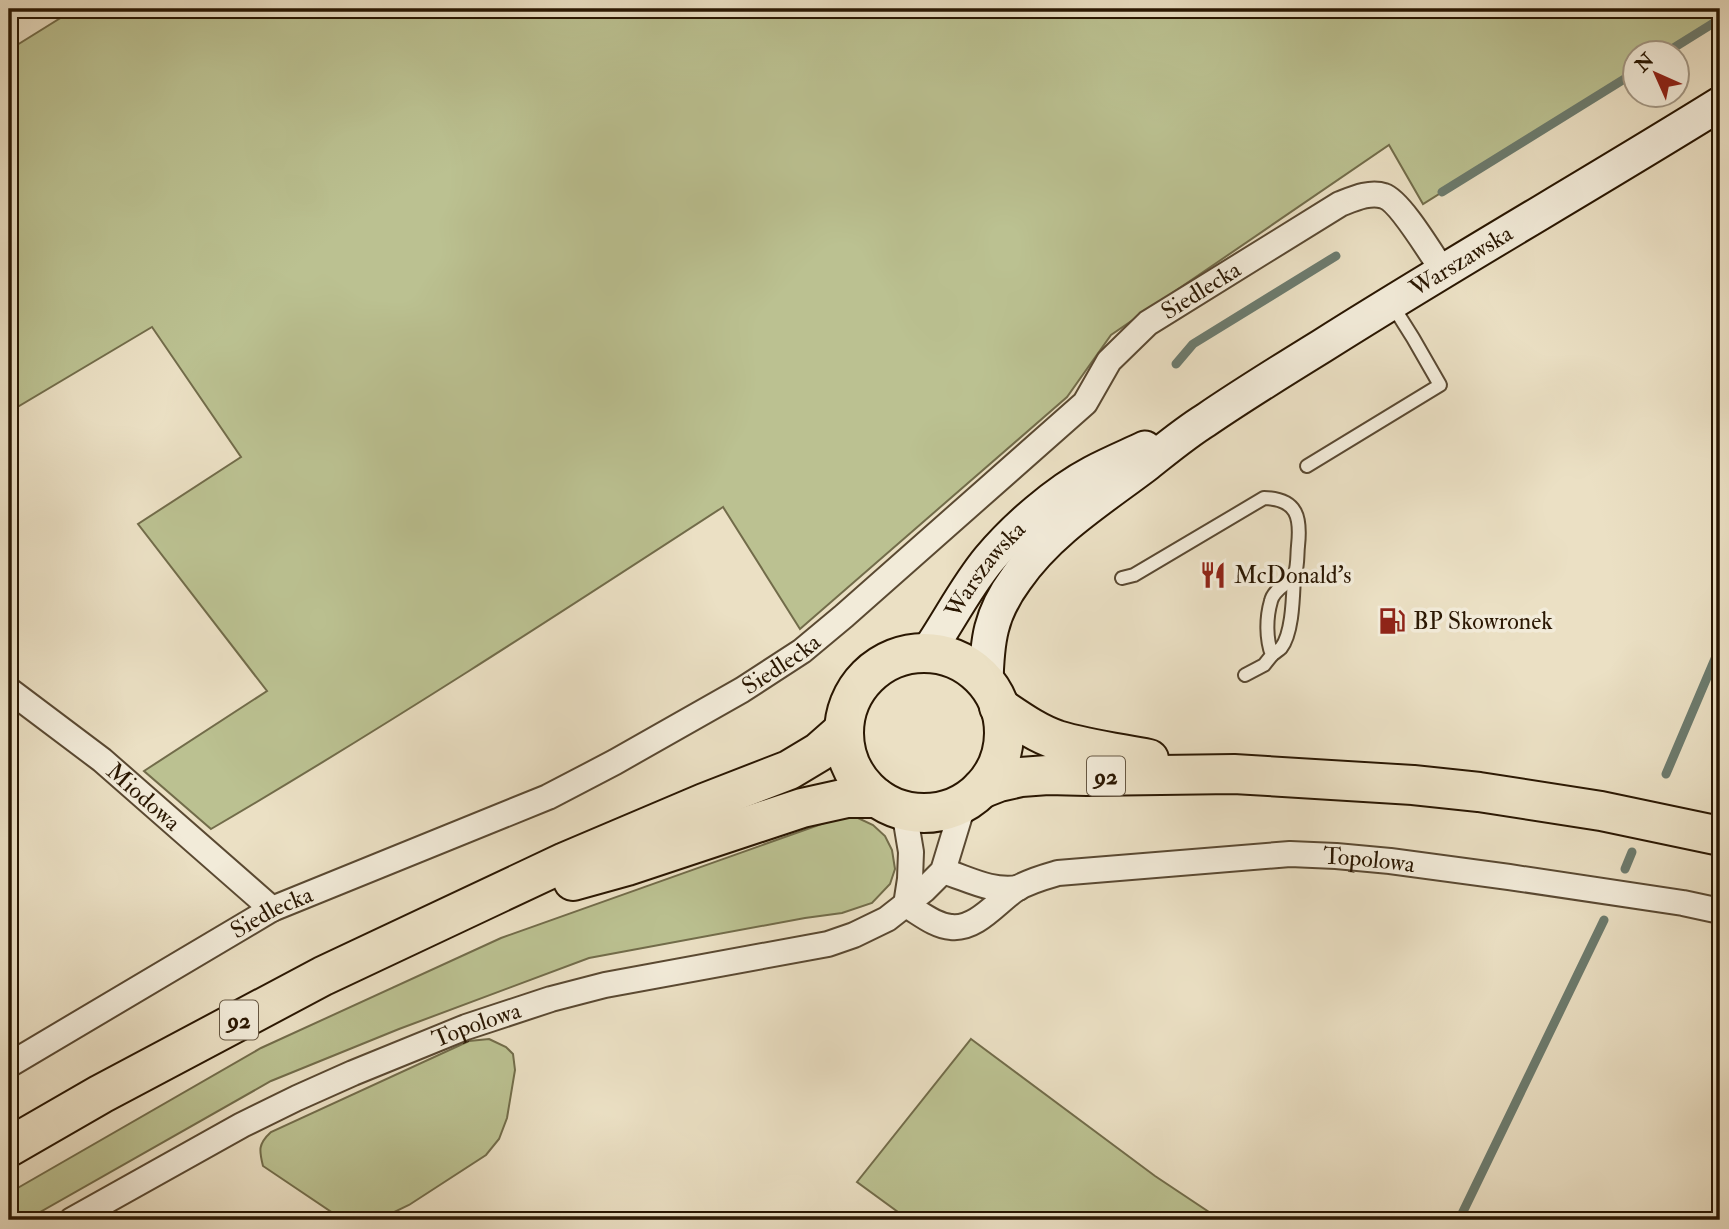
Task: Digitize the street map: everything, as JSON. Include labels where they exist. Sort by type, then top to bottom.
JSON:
[{"type":"main road","name":"Warszawska","points":[[993,695],[987,651],[992,622],[1016,578],[1046,542],[1205,420],[1391,302],[1720,104]]},
{"type":"main road","name":"Warszawska","points":[[927,653],[988,560],[1029,519],[1090,474],[1205,420]]},
{"type":"main road","name":"92","points":[[890,804],[861,782],[850,763],[844,730],[846,716],[856,690],[875,670],[900,657],[913,654],[938,654],[960,662],[978,675],[993,695],[1038,731],[1055,739],[1093,749],[1234,774]]},
{"type":"main road","points":[[972,795],[994,771],[1002,751],[1004,729],[993,695]]},
{"type":"main road","name":"92","points":[[9,1147],[101,1094],[298,989],[565,862],[789,770],[819,752],[844,730]]},
{"type":"main road","name":"92","points":[[476,905],[627,866],[802,808],[847,798],[890,804],[914,812],[935,812],[945,810],[999,782],[1021,776],[1234,774],[1413,785],[1479,792],[1601,811],[1720,836]]},
{"type":"street","name":"Siedlecka","points":[[9,1065],[272,909],[548,797],[743,691],[802,651],[844,616],[1085,403],[1109,360],[1148,323],[1340,204],[1366,195],[1385,196],[1405,214],[1443,271]]},
{"type":"street","name":"Miodowa","points":[[9,690],[102,760],[272,909]]},
{"type":"street","points":[[943,871],[972,795]]},
{"type":"street","points":[[890,804],[911,852],[906,905]]},
{"type":"street","name":"Topolowa","points":[[906,905],[937,923],[962,927],[976,920],[1018,888],[1058,873],[1290,854],[1390,861],[1483,873],[1720,911]]},
{"type":"street","name":"Topolowa","points":[[72,1220],[242,1125],[297,1098],[466,1027],[551,999],[605,985],[828,944],[855,935],[887,919],[943,871],[981,886],[1005,890],[1018,888]]},
{"type":"lane","points":[[1307,466],[1440,385],[1391,302]]},
{"type":"lane","points":[[1122,578],[1134,575],[1264,498],[1273,498],[1289,504],[1299,520],[1300,528],[1286,639],[1264,665],[1245,675]]},
{"type":"lane","points":[[1272,655],[1267,636],[1270,604],[1273,594],[1294,576]]},
{"type":"green space","points":[[75,9],[1720,9],[1720,19],[1689,38],[1620,38],[1620,81],[1423,204],[1389,145],[1111,335],[1067,397],[800,629],[723,507],[405,711],[211,829],[144,771],[267,691],[138,524],[241,457],[152,327],[9,412],[9,50]]},
{"type":"green space","points":[[844,816],[858,818],[873,825],[885,836],[892,850],[895,869],[890,884],[872,903],[842,913],[589,958],[399,1029],[271,1081],[26,1220],[9,1220],[9,1193],[261,1048],[501,938]]},
{"type":"green space","points":[[489,1039],[506,1047],[513,1054],[515,1070],[507,1118],[499,1139],[486,1155],[409,1205],[384,1217],[358,1219],[333,1213],[263,1166],[261,1148],[271,1132],[469,1041]]},
{"type":"green space","points":[[971,1039],[1155,1176],[1221,1220],[909,1220],[857,1182]]},
{"type":"waterway","points":[[1689,38],[1720,19]]},
{"type":"waterway","points":[[1442,192],[1620,82]]},
{"type":"waterway","points":[[1176,364],[1193,344],[1336,256]]},
{"type":"waterway","points":[[1666,774],[1720,647]]},
{"type":"waterway","points":[[1625,869],[1632,852]]},
{"type":"waterway","points":[[1459,1220],[1604,920]]},
{"type":"place","name":"McDonald's","points":[[1213,575]]},
{"type":"place","name":"BP Skowronek","points":[[1392,621]]}]
